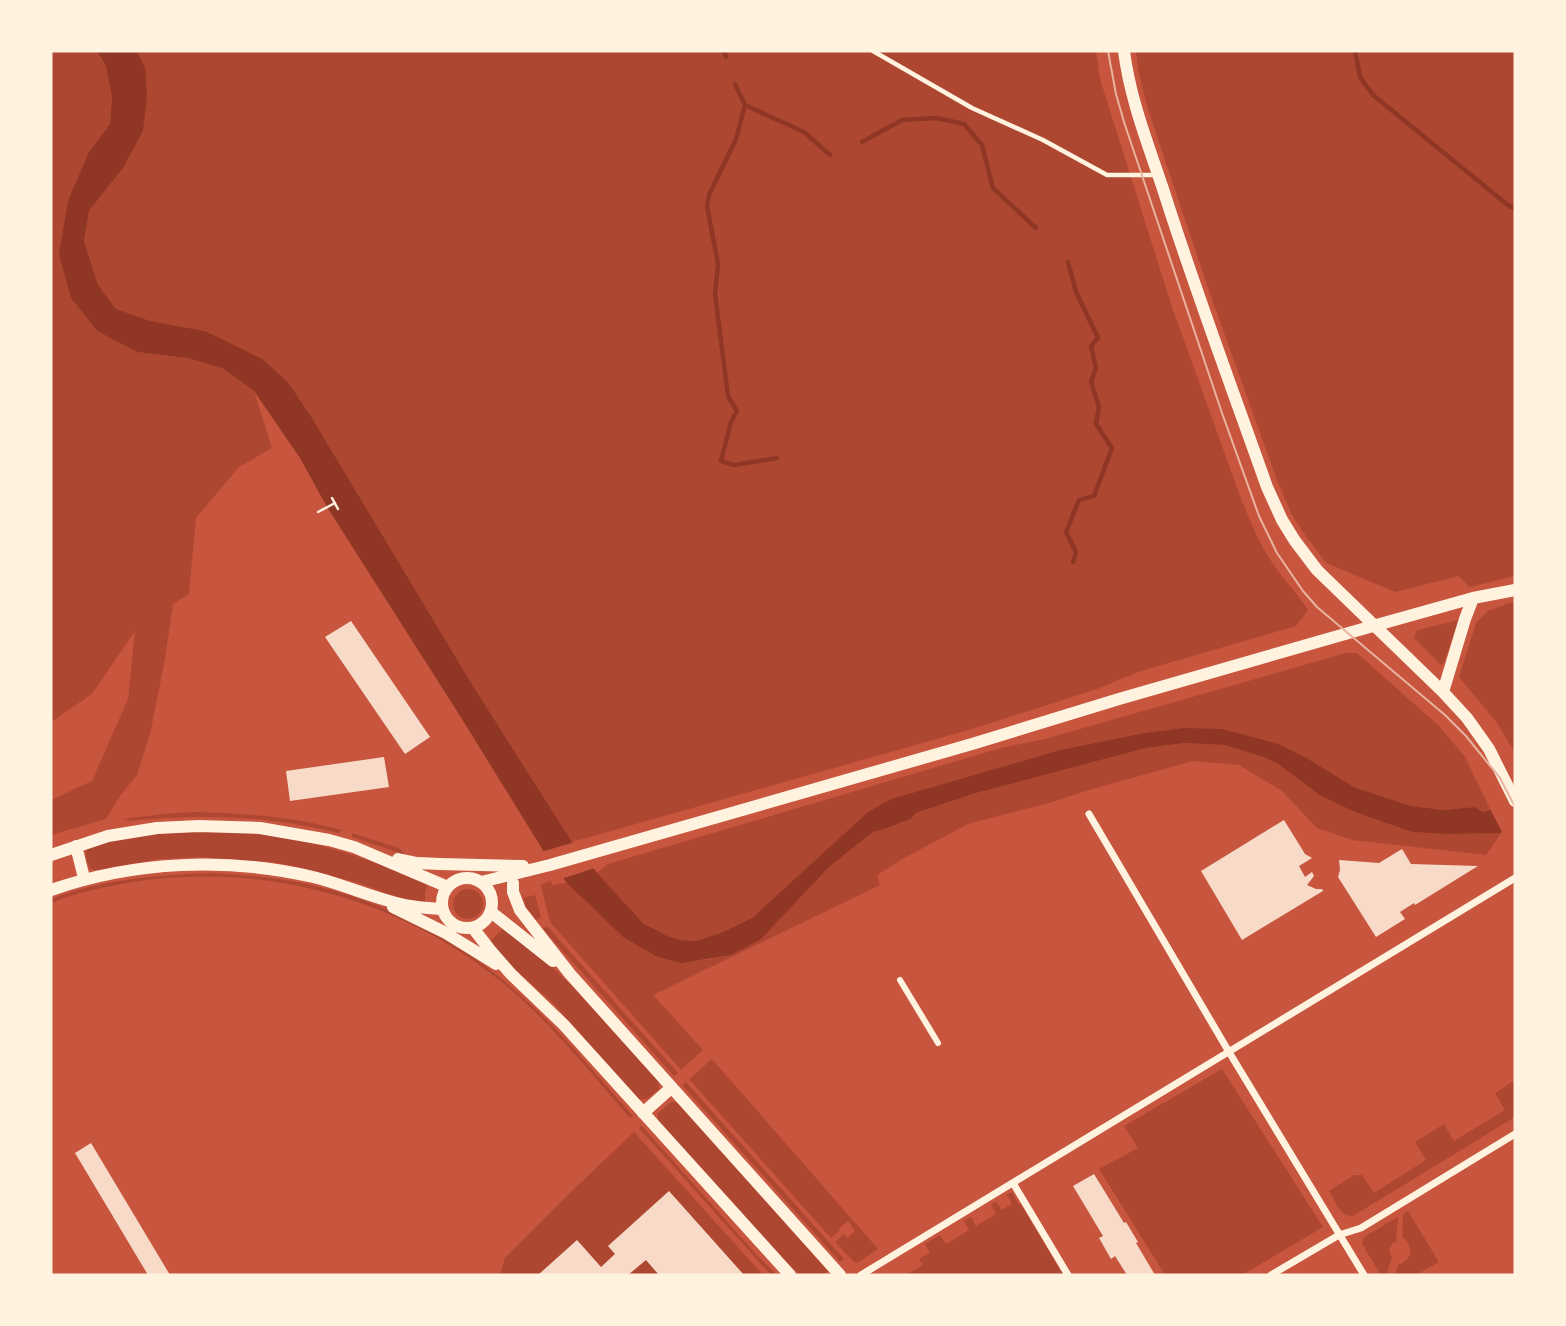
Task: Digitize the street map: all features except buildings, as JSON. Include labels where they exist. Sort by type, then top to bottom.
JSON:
[{"type":"main road","points":[[1124,51],[1126,72],[1136,109],[1158,175],[1267,487],[1282,520],[1317,570],[1467,718],[1489,749],[1515,801]]},
{"type":"main road","points":[[481,882],[550,865],[972,744],[1373,626],[1473,598],[1515,590]]},
{"type":"main road","points":[[1443,692],[1473,598]]},
{"type":"main road","points":[[51,855],[108,836],[157,828],[212,826],[266,828],[329,840],[417,863],[516,867],[550,865]]},
{"type":"main road","points":[[76,846],[84,878]]},
{"type":"main road","points":[[354,847],[448,887]]},
{"type":"main road","points":[[51,890],[84,878],[161,866],[216,864],[269,868],[316,878],[410,906],[442,909]]},
{"type":"main road","points":[[492,896],[550,865]]},
{"type":"main road","points":[[460,879],[481,882],[492,896],[491,912],[484,922],[473,928],[457,927],[445,916],[442,909],[442,901],[448,887],[460,879]]},
{"type":"main road","points":[[513,883],[513,892],[520,910],[570,974],[840,1275]]},
{"type":"main road","points":[[362,893],[444,932],[511,974]]},
{"type":"main road","points":[[491,912],[570,974]]},
{"type":"main road","points":[[473,928],[489,950],[564,1025],[790,1275]]},
{"type":"main road","points":[[643,1114],[671,1088]]},
{"type":"street","points":[[1088,814],[1364,1275]]},
{"type":"street","points":[[861,1275],[1515,878]]},
{"type":"street","points":[[900,980],[937,1043]]},
{"type":"street","points":[[1271,1275],[1339,1235],[1361,1228],[1515,1134]]},
{"type":"street","points":[[1013,1184],[1068,1275]]},
{"type":"lane","points":[[873,51],[972,108],[1043,140],[1107,175],[1158,175]]},
{"type":"path","points":[[332,498],[338,509]]},
{"type":"path","points":[[318,512],[335,503]]},
{"type":"shaded area","points":[[51,51],[97,51],[106,66],[112,98],[110,124],[89,152],[71,298],[97,331],[137,352],[187,358],[222,368],[254,391],[272,448],[239,467],[196,518],[189,594],[173,604],[150,734],[137,775],[106,819],[51,835],[51,800],[92,781],[128,699],[135,631],[92,694],[51,722]]},
{"type":"shaded area","points":[[97,51],[137,51],[145,67],[147,96],[143,131],[123,168],[89,211],[84,241],[98,285],[116,309],[150,321],[205,331],[262,359],[288,382],[473,686],[572,842],[643,923],[680,940],[696,941],[723,932],[752,918],[868,812],[891,799],[1060,750],[1184,728],[1222,729],[1279,744],[1354,787],[1411,806],[1444,810],[1474,807],[1483,812],[1515,800],[1515,828],[1499,833],[1412,832],[1355,812],[1321,796],[1277,763],[1261,756],[1224,745],[1184,743],[1146,748],[976,793],[916,813],[910,819],[873,832],[830,866],[760,940],[731,955],[681,963],[656,956],[623,937],[567,883],[544,852],[327,507],[300,458],[254,391],[222,368],[187,358],[137,352],[97,331],[71,298],[59,254],[68,201],[89,152],[110,124],[112,98],[106,66]]},
{"type":"shaded area","points":[[137,51],[1096,51],[1100,79],[1172,307],[1240,496],[1266,553],[1308,610],[1296,626],[1141,671],[1097,689],[972,729],[572,842],[473,686],[288,382],[205,331],[150,321],[116,309],[98,285],[84,241],[89,211],[123,168],[145,67]]},
{"type":"shaded area","points":[[1136,51],[1515,51],[1515,576],[1469,587],[1459,576],[1395,592],[1326,563],[1305,535],[1292,515],[1278,483],[1213,302],[1147,106]]},
{"type":"shaded area","points":[[1515,601],[1515,753],[1497,723],[1459,677],[1476,623],[1488,611]]},
{"type":"shaded area","points":[[1458,620],[1441,665],[1414,638],[1417,630]]},
{"type":"shaded area","points":[[1346,653],[1357,653],[1440,727],[1465,757],[1489,809],[1483,812],[1474,807],[1444,810],[1411,806],[1354,787],[1279,744],[1184,728],[1060,750],[891,799],[868,812],[752,918],[696,941],[665,935],[643,923],[597,873],[608,864],[1001,748],[1045,739]]},
{"type":"shaded area","points":[[1184,743],[1224,745],[1262,756],[1277,763],[1321,796],[1355,812],[1412,832],[1502,832],[1486,855],[1352,840],[1317,828],[1282,791],[1239,765],[1193,761],[968,824],[877,875],[880,885],[653,995],[703,1050],[681,1070],[550,922],[541,885],[551,880],[552,885],[567,883],[623,937],[703,960],[731,955],[760,940],[830,866],[873,832],[909,819],[916,813],[976,793],[1146,748]]},
{"type":"shaded area","points":[[195,812],[270,816],[342,830],[338,833],[260,819],[123,819]]},
{"type":"shaded area","points":[[200,831],[282,837],[346,853],[428,882],[425,903],[410,902],[359,883],[272,862],[200,857],[160,859],[96,870],[91,869],[87,860],[86,850],[90,845],[158,834]]},
{"type":"shaded area","points":[[352,833],[399,848],[406,855],[352,837]]},
{"type":"shaded area","points":[[214,873],[299,882],[335,891],[405,917],[438,935],[500,977],[528,1002],[569,1043],[633,1116],[630,1118],[549,1026],[494,976],[455,948],[413,925],[369,906],[324,892],[277,882],[229,877],[181,877],[133,882],[81,893],[51,903],[51,899],[70,892],[110,883]]},
{"type":"shaded area","points":[[468,889],[474,890],[482,898],[482,910],[474,918],[468,919],[462,918],[454,910],[453,904],[454,898],[462,890]]},
{"type":"shaded area","points":[[535,895],[541,917],[536,920],[523,898]]},
{"type":"shaded area","points":[[547,926],[678,1073],[674,1076],[543,929]]},
{"type":"shaded area","points":[[504,928],[572,986],[658,1080],[659,1089],[646,1099],[637,1098],[554,1004],[508,963],[490,941]]},
{"type":"shaded area","points":[[712,1059],[878,1249],[857,1263],[854,1262],[835,1242],[844,1234],[847,1238],[855,1231],[848,1221],[831,1238],[689,1079]]},
{"type":"shaded area","points":[[1222,1069],[1323,1227],[1242,1275],[1165,1275],[1099,1169],[1138,1148],[1124,1126]]},
{"type":"shaded area","points":[[1515,1080],[1515,1117],[1353,1216],[1348,1216],[1338,1208],[1329,1191],[1354,1175],[1362,1175],[1374,1193],[1426,1160],[1415,1142],[1444,1124],[1454,1141],[1505,1110],[1495,1093]]},
{"type":"shaded area","points":[[686,1082],[844,1259],[840,1262],[682,1085]]},
{"type":"shaded area","points":[[674,1102],[678,1103],[828,1271],[822,1275],[800,1275],[756,1232],[658,1121],[658,1113]]},
{"type":"shaded area","points":[[641,1125],[777,1275],[771,1275],[639,1128]]},
{"type":"shaded area","points":[[634,1132],[763,1275],[500,1275],[505,1258]]},
{"type":"shaded area","points":[[1012,1192],[1063,1275],[906,1275],[923,1265],[919,1259],[930,1253],[925,1244],[940,1235],[946,1244],[969,1230],[964,1221],[971,1217],[976,1226],[996,1214],[991,1204],[996,1202],[1002,1210],[1012,1204],[1007,1195]]},
{"type":"shaded area","points":[[1408,1211],[1439,1262],[1416,1275],[1395,1275],[1398,1265],[1406,1260],[1410,1252],[1409,1244],[1402,1237],[1403,1214]]},
{"type":"shaded area","points":[[1398,1217],[1396,1242],[1389,1249],[1392,1258],[1386,1275],[1381,1275],[1362,1244],[1364,1237]]},
{"type":"pier","points":[[1515,800],[1515,829],[1502,832],[1489,807]]},
{"type":"pier","points":[[575,842],[595,868],[561,879],[541,852]]},
{"type":"waterway","points":[[724,51],[726,57]]},
{"type":"waterway","points":[[1355,51],[1360,77],[1373,95],[1509,206],[1515,208]]},
{"type":"waterway","points":[[735,84],[745,105],[804,132],[830,155]]},
{"type":"waterway","points":[[745,105],[736,139],[709,195],[707,206],[718,264],[715,294],[728,396],[737,411],[731,422],[721,461],[734,465],[777,458]]},
{"type":"waterway","points":[[862,142],[902,120],[936,118],[964,124],[982,145],[993,188],[1036,228]]},
{"type":"waterway","points":[[1068,262],[1076,292],[1098,338],[1091,346],[1096,368],[1091,382],[1099,407],[1096,424],[1112,448],[1094,496],[1079,500],[1066,532],[1076,552],[1073,562]]},
{"type":"tram line","points":[[1108,51],[1124,122],[1222,413],[1259,516],[1277,553],[1317,607],[1445,715],[1466,736],[1500,778],[1515,807]]}]
